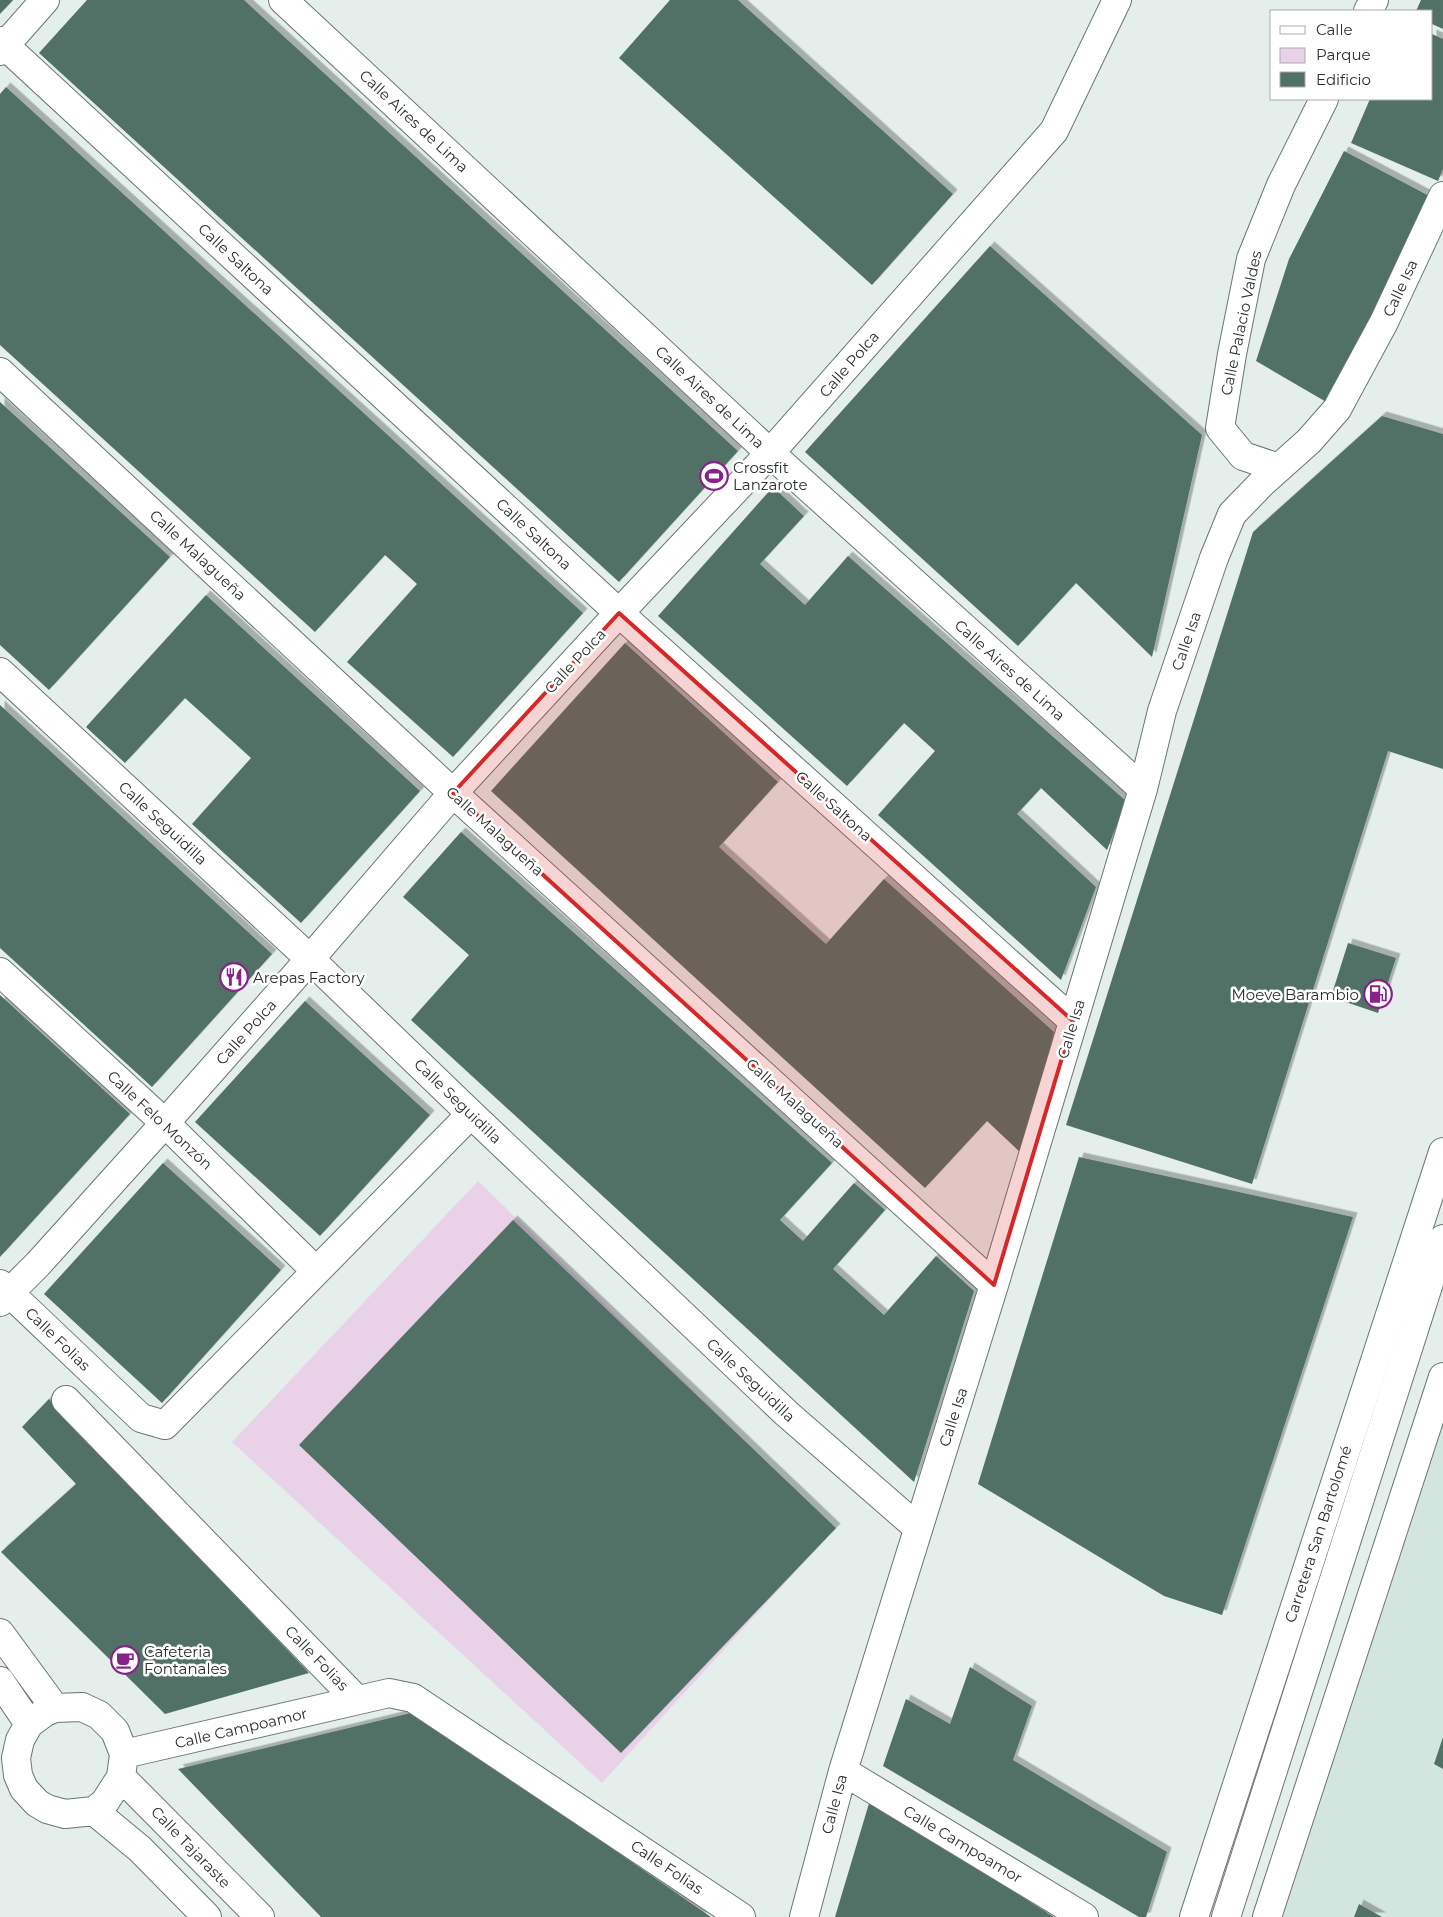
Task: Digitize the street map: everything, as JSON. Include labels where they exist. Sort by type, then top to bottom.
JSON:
[{"type":"street","points":[[2,46],[45,0]]},
{"type":"street","name":"Calle Aires de Lima","points":[[283,0],[770,453],[1142,789]]},
{"type":"street","name":"Calle Polca","points":[[3,1292],[38,1264],[310,959],[454,793],[619,613],[770,453],[1054,130],[1117,0]]},
{"type":"street","name":"Calle Saltona","points":[[2,46],[619,613],[1073,1021]]},
{"type":"street","name":"Calle Palacio Valdes","points":[[1279,468],[1243,456],[1220,428],[1232,354],[1251,260],[1281,185],[1324,100]]},
{"type":"street","name":"Calle Isa","points":[[804,1917],[843,1771],[994,1285],[1142,789],[1162,712],[1214,558],[1232,514],[1310,441],[1337,409],[1384,322],[1443,196]]},
{"type":"street","name":"Calle Malagueña","points":[[0,372],[454,793],[994,1285]]},
{"type":"street","name":"Calle Seguidilla","points":[[0,672],[310,959],[786,1413],[918,1528]]},
{"type":"street","name":"Calle Felo Monzón","points":[[0,972],[165,1123],[316,1271]]},
{"type":"street","points":[[316,1271],[471,1114]]},
{"type":"street","name":"Carretera San Bartolomé","points":[[1194,1917],[1443,1152]]},
{"type":"street","name":"Carretera San Bartolomé","points":[[1226,1917],[1443,1239]]},
{"type":"street","name":"Calle Folias","points":[[3,1292],[141,1418],[165,1425],[316,1271]]},
{"type":"street","points":[[1241,1917],[1443,1296]]},
{"type":"street","points":[[1267,1917],[1443,1377]]},
{"type":"street","name":"Calle Folias","points":[[66,1400],[357,1700],[389,1693],[413,1698],[741,1917]]},
{"type":"street","points":[[0,1633],[55,1708]]},
{"type":"street","points":[[0,1681],[29,1724]]},
{"type":"street","name":"Calle Campoamor","points":[[123,1766],[357,1700]]},
{"type":"street","points":[[55,1708],[82,1708],[99,1715],[115,1731],[123,1766],[104,1802],[94,1811],[65,1814],[47,1809],[37,1803],[9,1776],[20,1740],[29,1724],[45,1712],[55,1708]]},
{"type":"street","name":"Calle Tajaraste","points":[[123,1766],[260,1917]]},
{"type":"street","name":"Calle Campoamor","points":[[843,1771],[1084,1917]]},
{"type":"street","points":[[94,1811],[140,1848],[207,1917]]},
{"type":"highlighted area","points":[[619,613],[1073,1021],[994,1285],[453,793]]},
{"type":"shaded area","points":[[1443,1426],[1443,1917],[1280,1917],[1394,1575]]},
{"type":"green space","points":[[478,1181],[835,1528],[602,1783],[232,1442]]},
{"type":"building","points":[[0,0],[13,0],[0,14]]},
{"type":"building","points":[[87,0],[244,0],[738,451],[619,582],[39,53]]},
{"type":"building","points":[[670,0],[738,0],[953,194],[872,285],[619,58]]},
{"type":"building","points":[[1421,0],[1443,0],[1443,29],[1433,24],[1433,10],[1416,10]]},
{"type":"building","points":[[1433,34],[1443,39],[1443,169],[1438,181],[1351,143],[1370,100],[1433,100]]},
{"type":"building","points":[[6,87],[583,613],[453,757],[347,662],[417,584],[385,555],[315,632],[0,345],[0,94]]},
{"type":"building","points":[[1344,151],[1433,198],[1328,403],[1256,361],[1289,259]]},
{"type":"building","points":[[990,246],[1202,435],[1152,657],[1076,583],[1018,646],[805,452]]},
{"type":"building","points":[[0,402],[170,557],[49,690],[0,645]]},
{"type":"building","points":[[1382,416],[1443,434],[1443,769],[1388,751],[1252,1184],[1066,1125],[1253,532]]},
{"type":"building","points":[[773,487],[804,516],[760,564],[805,605],[848,556],[1126,801],[1107,850],[1041,788],[1017,814],[1096,887],[1061,980],[878,815],[935,751],[904,723],[847,786],[658,616]]},
{"type":"building","points":[[206,595],[420,791],[301,923],[192,824],[251,758],[185,698],[125,763],[86,727]]},
{"type":"building","points":[[625,643],[778,782],[719,847],[826,944],[884,879],[1054,1032],[1024,1156],[987,1121],[925,1188],[491,791]]},
{"type":"building","points":[[0,705],[272,954],[152,1087],[0,948]]},
{"type":"building","points":[[461,832],[832,1163],[780,1220],[803,1241],[854,1183],[885,1210],[833,1269],[884,1315],[936,1256],[974,1291],[914,1482],[411,1020],[469,955],[403,897]]},
{"type":"building","points":[[1348,943],[1396,958],[1378,1013],[1331,997]]},
{"type":"building","points":[[0,995],[130,1114],[0,1257]]},
{"type":"building","points":[[305,1001],[430,1115],[320,1236],[195,1122]]},
{"type":"building","points":[[1079,1157],[1353,1217],[1222,1615],[1164,1596],[978,1484]]},
{"type":"building","points":[[163,1163],[281,1270],[162,1403],[44,1294]]},
{"type":"building","points":[[513,1220],[836,1528],[621,1753],[299,1445]]},
{"type":"building","points":[[49,1399],[309,1673],[165,1714],[1,1552],[76,1484],[22,1427]]},
{"type":"building","points":[[970,1667],[1032,1706],[1013,1760],[1167,1852],[1146,1917],[1139,1917],[883,1766],[906,1699],[950,1724]]},
{"type":"building","points":[[415,1712],[711,1917],[321,1917],[178,1769]]},
{"type":"building","points":[[1443,1737],[1443,1769],[1434,1764]]},
{"type":"building","points":[[870,1800],[1054,1917],[835,1917]]},
{"type":"building","points":[[1359,1904],[1382,1917],[1354,1917]]},
{"type":"place","name":"Crossfit Lanzarote","points":[[714,476]]},
{"type":"place","name":"Arepas Factory","points":[[234,977]]},
{"type":"place","name":"Moeve Barambio","points":[[1378,994]]},
{"type":"place","name":"Cafeteria Fontanales","points":[[125,1660]]}]
